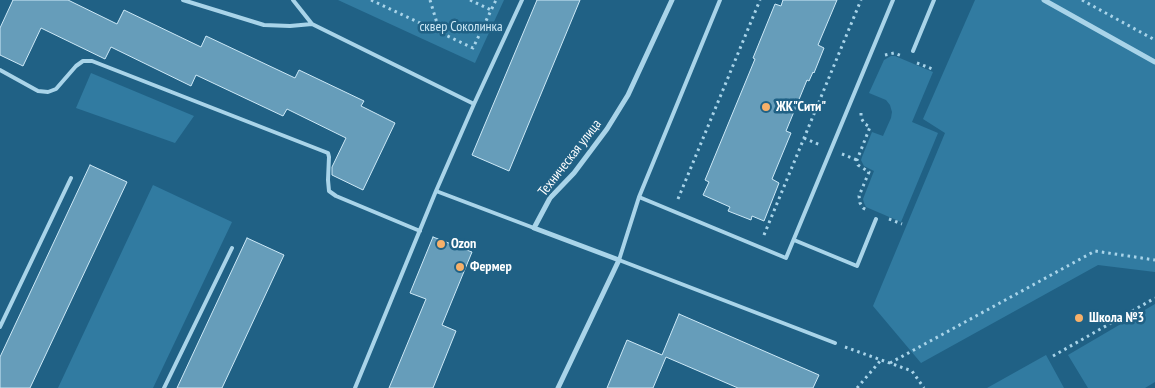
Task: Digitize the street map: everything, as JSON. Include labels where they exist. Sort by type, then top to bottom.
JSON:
[{"type":"street","name":"Техническая улица","points":[[534,228],[550,198],[574,173],[607,129],[628,95],[672,0]]},
{"type":"street","points":[[1044,0],[1155,62]]},
{"type":"street","points":[[534,228],[619,260],[558,388]]},
{"type":"lane","points":[[183,0],[264,25],[290,26],[312,24]]},
{"type":"lane","points":[[293,0],[312,24],[474,104]]},
{"type":"lane","points":[[356,388],[436,191],[522,0]]},
{"type":"lane","points":[[720,0],[639,197],[619,260],[835,343]]},
{"type":"lane","points":[[639,197],[786,258],[893,0]]},
{"type":"lane","points":[[913,52],[934,0]]},
{"type":"lane","points":[[0,70],[38,90],[48,92],[56,89],[76,66],[83,62],[92,61],[328,153],[329,191],[336,196],[420,231]]},
{"type":"lane","points":[[0,327],[71,178]]},
{"type":"lane","points":[[436,191],[534,228]]},
{"type":"lane","points":[[794,240],[857,266],[876,219]]},
{"type":"lane","points":[[164,388],[232,248]]},
{"type":"path","points":[[370,0],[473,48],[496,0]]},
{"type":"path","points":[[430,0],[440,33]]},
{"type":"path","points":[[470,0],[491,10]]},
{"type":"path","points":[[678,200],[760,0]]},
{"type":"path","points":[[764,235],[861,0]]},
{"type":"path","points":[[1082,0],[1155,40]]},
{"type":"path","points":[[881,57],[894,53],[935,70]]},
{"type":"path","points":[[860,111],[865,124],[870,127],[857,160],[858,165],[869,172],[859,196],[863,208],[870,211]]},
{"type":"path","points":[[886,218],[902,224]]},
{"type":"path","points":[[890,363],[1095,251],[1155,260]]},
{"type":"path","points":[[1053,356],[1155,298]]},
{"type":"path","points":[[835,343],[912,371],[924,388]]},
{"type":"path","points":[[857,388],[882,360]]},
{"type":"green space","name":"сквер Соколинка","points":[[338,0],[504,0],[475,63]]},
{"type":"green space","points":[[975,0],[1155,0],[1155,272],[1098,265],[921,363],[873,306],[945,133],[923,119]]},
{"type":"green space","points":[[891,56],[933,72],[912,122],[938,133],[901,222],[866,207],[863,199],[874,171],[864,166],[861,160],[872,132],[883,136],[892,112],[886,100],[869,93],[884,60]]},
{"type":"green space","points":[[91,73],[194,116],[175,143],[76,108]]},
{"type":"green space","points":[[153,185],[232,222],[153,388],[58,388]]},
{"type":"green space","points":[[1155,304],[1155,382],[1145,388],[1088,388],[1068,355]]},
{"type":"green space","points":[[1046,355],[1064,388],[987,388]]},
{"type":"building","points":[[13,0],[68,0],[117,24],[124,10],[201,47],[206,36],[295,78],[299,70],[364,101],[361,106],[395,123],[363,190],[332,175],[332,167],[346,138],[287,109],[283,116],[196,75],[191,86],[111,47],[105,59],[41,28],[23,66],[0,55],[0,28]]},
{"type":"building","points":[[537,0],[580,0],[509,171],[472,155]]},
{"type":"building","name":"ЖК\"Сити\"","points":[[783,0],[837,0],[818,45],[824,48],[814,73],[809,81],[807,80],[786,131],[791,133],[772,179],[779,183],[764,221],[752,216],[751,220],[728,211],[730,207],[703,195],[709,182],[705,180],[755,59],[753,58],[775,4],[781,6]]},
{"type":"building","points":[[90,165],[127,182],[30,388],[0,388],[0,357]]},
{"type":"building","points":[[433,237],[472,252],[442,325],[456,331],[433,388],[389,388],[426,299],[410,293]]},
{"type":"building","points":[[247,238],[284,255],[222,388],[177,388]]},
{"type":"building","points":[[679,314],[819,375],[813,388],[738,388],[666,357],[653,388],[607,388],[627,340],[662,355]]},
{"type":"place","name":"ЖК\"Сити\"","points":[[766,107]]},
{"type":"place","name":"Ozon","points":[[441,244]]},
{"type":"place","name":"Фермер","points":[[460,267]]},
{"type":"place","name":"Школа №3","points":[[1079,318]]}]
